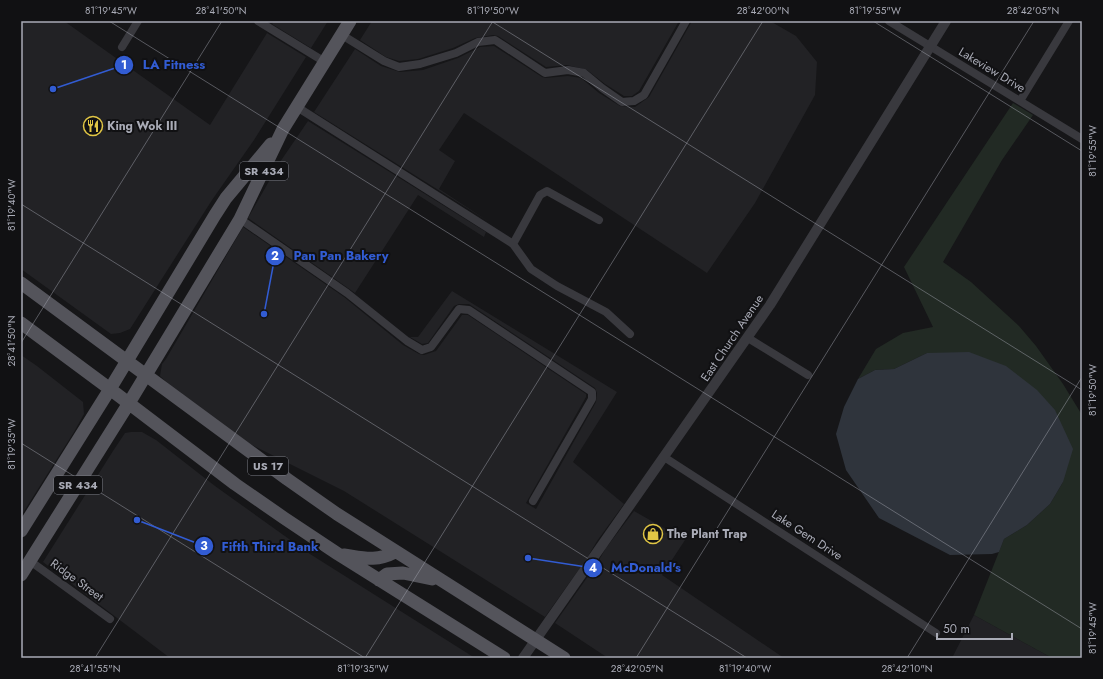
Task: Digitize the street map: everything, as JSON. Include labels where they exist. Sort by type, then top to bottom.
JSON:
[{"type":"main road","name":"SR 434","points":[[21,575],[146,375],[240,219],[283,129],[350,21]]},
{"type":"main road","name":"SR 434","points":[[21,531],[226,198],[283,129]]},
{"type":"main road","name":"US 17","points":[[21,283],[287,479],[395,552],[564,658]]},
{"type":"main road","name":"US 17","points":[[21,323],[110,388],[235,484],[338,554],[504,658]]},
{"type":"main road","points":[[338,554],[365,559],[378,559],[395,552]]},
{"type":"main road","points":[[379,580],[387,574],[403,573],[442,581]]},
{"type":"street","points":[[122,47],[138,21]]},
{"type":"street","points":[[258,21],[325,62]]},
{"type":"street","points":[[342,35],[384,61],[399,67],[420,64],[456,53],[478,42],[495,40],[545,73],[568,70],[584,73],[622,102],[634,101],[644,94],[686,21]]},
{"type":"street","name":"Lakeview Drive","points":[[888,21],[1082,139]]},
{"type":"street","name":"East Church Avenue","points":[[522,658],[775,298],[946,21]]},
{"type":"street","points":[[1020,101],[1070,21]]},
{"type":"street","points":[[296,107],[513,244],[531,269],[557,286],[606,312],[630,334]]},
{"type":"street","points":[[513,244],[540,196],[547,191],[599,220]]},
{"type":"street","points":[[240,219],[347,293],[407,341],[422,350],[431,348],[459,309],[469,310],[592,392],[592,399],[533,501]]},
{"type":"street","points":[[748,338],[808,375]]},
{"type":"street","name":"Lake Gem Drive","points":[[664,457],[936,633]]},
{"type":"street","name":"Ridge Street","points":[[30,561],[110,619]]},
{"type":"shaded area","points":[[21,21],[64,21],[210,125],[267,33],[306,57],[254,140],[212,200],[130,329],[120,333],[111,334],[21,269]]},
{"type":"shaded area","points":[[274,21],[328,21],[311,48],[272,24]]},
{"type":"shaded area","points":[[372,21],[679,21],[639,91],[632,96],[624,96],[587,70],[567,65],[546,67],[498,36],[493,35],[475,38],[453,48],[418,59],[399,61],[386,57],[360,40]]},
{"type":"shaded area","points":[[692,21],[770,21],[796,36],[817,62],[815,95],[755,203],[707,273],[464,113],[439,150],[455,161],[439,189],[491,223],[314,112],[355,49],[381,66],[400,72],[423,70],[458,58],[480,47],[494,46],[542,77],[568,76],[581,78],[599,93],[620,106],[635,107],[649,97]]},
{"type":"shaded area","points":[[1013,103],[1033,115],[1002,160],[943,262],[971,282],[1019,326],[1036,346],[1063,384],[1082,415],[1082,658],[1052,658],[974,615],[1004,539],[1027,525],[1050,504],[1063,482],[927,353],[894,369],[875,370],[858,379],[876,349],[903,333],[933,327],[904,267]]},
{"type":"shaded area","points":[[308,121],[486,232],[484,237],[418,195],[355,293],[248,218],[280,162]]},
{"type":"shaded area","points":[[243,227],[344,297],[403,345],[419,354],[424,355],[436,351],[462,315],[468,315],[586,394],[586,397],[526,503],[536,509],[596,402],[597,393],[595,388],[469,304],[459,304],[454,306],[428,343],[422,344],[410,337],[418,337],[452,291],[617,392],[573,462],[624,504],[545,617],[344,491],[240,439],[178,393],[160,376],[162,364]]},
{"type":"shaded area","points":[[969,352],[1006,366],[1037,390],[1055,410],[1073,449],[1063,482],[1050,504],[1027,525],[1004,539],[999,552],[992,554],[950,555],[879,518],[846,470],[836,434],[844,407],[858,379],[875,370],[894,369],[927,353]]},
{"type":"shaded area","points":[[21,355],[83,402],[84,414],[21,516]]},
{"type":"shaded area","points":[[142,432],[156,440],[215,486],[310,554],[475,658],[170,658],[43,562],[125,433]]},
{"type":"shaded area","points":[[634,511],[685,540],[662,575],[784,658],[608,658],[555,623],[596,565],[606,548]]},
{"type":"shaded area","points":[[974,615],[1052,658],[952,658]]},
{"type":"place","name":"LA Fitness","points":[[53,89]]},
{"type":"place","name":"King Wok III","points":[[93,126]]},
{"type":"place","name":"Pan Pan Bakery","points":[[264,314]]},
{"type":"place","name":"Fifth Third Bank","points":[[137,520]]},
{"type":"place","name":"The Plant Trap","points":[[653,534]]},
{"type":"place","name":"McDonald's","points":[[528,558]]}]
